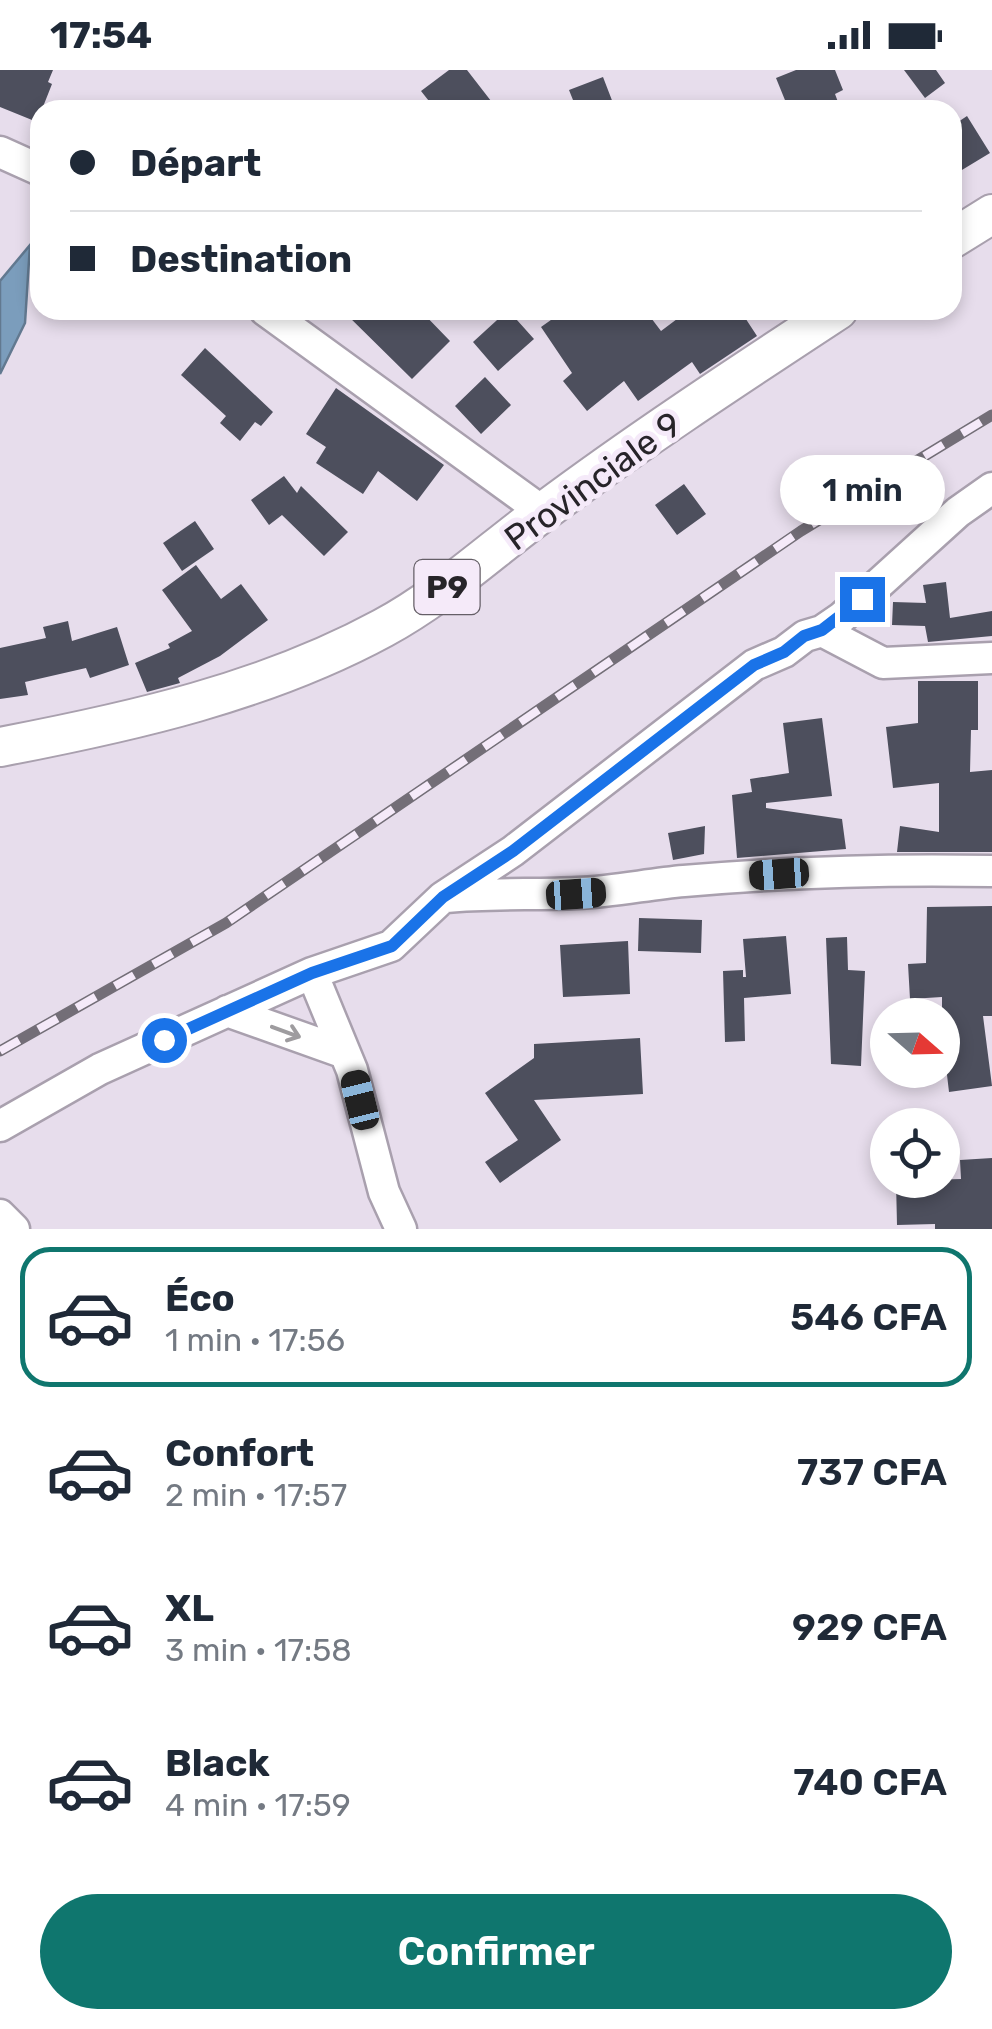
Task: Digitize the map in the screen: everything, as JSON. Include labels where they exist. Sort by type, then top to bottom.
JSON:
[{"type":"main road","points":[[962,233],[992,214]]},
{"type":"main road","name":"Provinciale 9","points":[[0,748],[200,701],[304,667],[400,618],[460,579],[542,512],[823,320]]},
{"type":"street","points":[[0,152],[30,166]]},
{"type":"street","points":[[280,320],[542,512]]},
{"type":"street","points":[[0,1126],[100,1069],[312,973],[392,946],[443,897],[513,851],[754,665],[822,630],[958,512],[992,488]]},
{"type":"street","points":[[822,630],[883,663],[992,658]]},
{"type":"street","points":[[443,897],[506,892],[576,894],[779,874],[894,869],[992,871]]},
{"type":"street","points":[[312,973],[352,1070],[384,1192],[401,1229]]},
{"type":"street","points":[[228,1011],[345,1053]]},
{"type":"street","points":[[0,1215],[14,1229]]},
{"type":"water","points":[[30,245],[25,323],[0,374],[0,281]]},
{"type":"building","points":[[0,70],[53,70],[46,100],[30,100],[30,119],[0,107]]},
{"type":"building","points":[[449,70],[467,70],[490,100],[428,100],[421,91]]},
{"type":"building","points":[[796,70],[835,70],[843,90],[835,94],[837,100],[785,100],[776,78]]},
{"type":"building","points":[[904,70],[936,70],[945,83],[925,98]]},
{"type":"building","points":[[603,77],[612,100],[573,100],[569,90]]},
{"type":"building","points":[[967,116],[990,153],[962,170],[962,119]]},
{"type":"building","points":[[352,320],[430,320],[450,341],[412,379]]},
{"type":"building","points":[[497,320],[517,320],[534,339],[498,371],[473,342]]},
{"type":"building","points":[[551,320],[653,320],[661,331],[676,320],[747,320],[757,336],[700,374],[692,362],[638,401],[624,381],[587,411],[563,381],[572,373],[541,327]]},
{"type":"building","points":[[205,348],[273,412],[261,426],[255,422],[240,441],[220,423],[226,416],[181,375]]},
{"type":"building","points":[[485,377],[511,405],[481,434],[455,406]]},
{"type":"building","points":[[336,388],[444,465],[417,501],[378,471],[363,494],[316,463],[326,447],[306,434]]},
{"type":"building","points":[[284,476],[297,493],[301,486],[348,532],[324,556],[282,515],[269,525],[251,500]]},
{"type":"building","points":[[684,484],[706,514],[677,535],[655,505]]},
{"type":"building","points":[[195,521],[214,549],[182,571],[163,543]]},
{"type":"building","points":[[196,565],[221,599],[241,584],[268,620],[220,656],[178,678],[180,683],[147,692],[135,663],[170,648],[168,644],[192,631],[162,590]]},
{"type":"building","points":[[946,582],[950,618],[992,611],[992,636],[928,642],[925,626],[892,625],[893,602],[926,603],[923,585]]},
{"type":"building","points":[[68,621],[72,641],[117,627],[129,665],[90,678],[86,668],[25,682],[28,695],[0,699],[0,648],[46,638],[43,627]]},
{"type":"building","points":[[918,681],[978,681],[978,730],[971,730],[970,772],[992,770],[992,852],[897,852],[900,826],[939,832],[939,783],[893,788],[886,727],[918,723]]},
{"type":"building","points":[[822,718],[832,796],[766,803],[766,808],[842,819],[846,849],[737,858],[732,795],[752,792],[750,779],[789,773],[783,723]]},
{"type":"building","points":[[705,826],[704,854],[673,860],[668,833]]},
{"type":"building","points":[[992,906],[992,1016],[983,1016],[992,1086],[949,1092],[949,1088],[960,1088],[960,998],[910,998],[908,964],[926,963],[927,907]]},
{"type":"building","points":[[639,918],[702,920],[701,953],[638,951]]},
{"type":"building","points":[[786,936],[791,994],[744,998],[745,1041],[725,1042],[723,971],[743,970],[746,977],[743,939]]},
{"type":"building","points":[[847,937],[848,970],[865,971],[861,1066],[831,1064],[826,938]]},
{"type":"building","points":[[628,941],[630,994],[563,997],[560,945]]},
{"type":"building","points":[[640,1038],[643,1094],[534,1100],[561,1140],[500,1183],[485,1162],[518,1140],[485,1093],[534,1058],[534,1044]]},
{"type":"building","points":[[992,1158],[992,1229],[897,1225],[896,1198],[960,1198],[960,1160]]},
{"type":"railway","points":[[0,1051],[226,923],[801,531],[992,415]]},
{"type":"route","points":[[164,1040],[312,973],[392,946],[443,897],[513,851],[754,665],[822,630],[862,599]]}]
